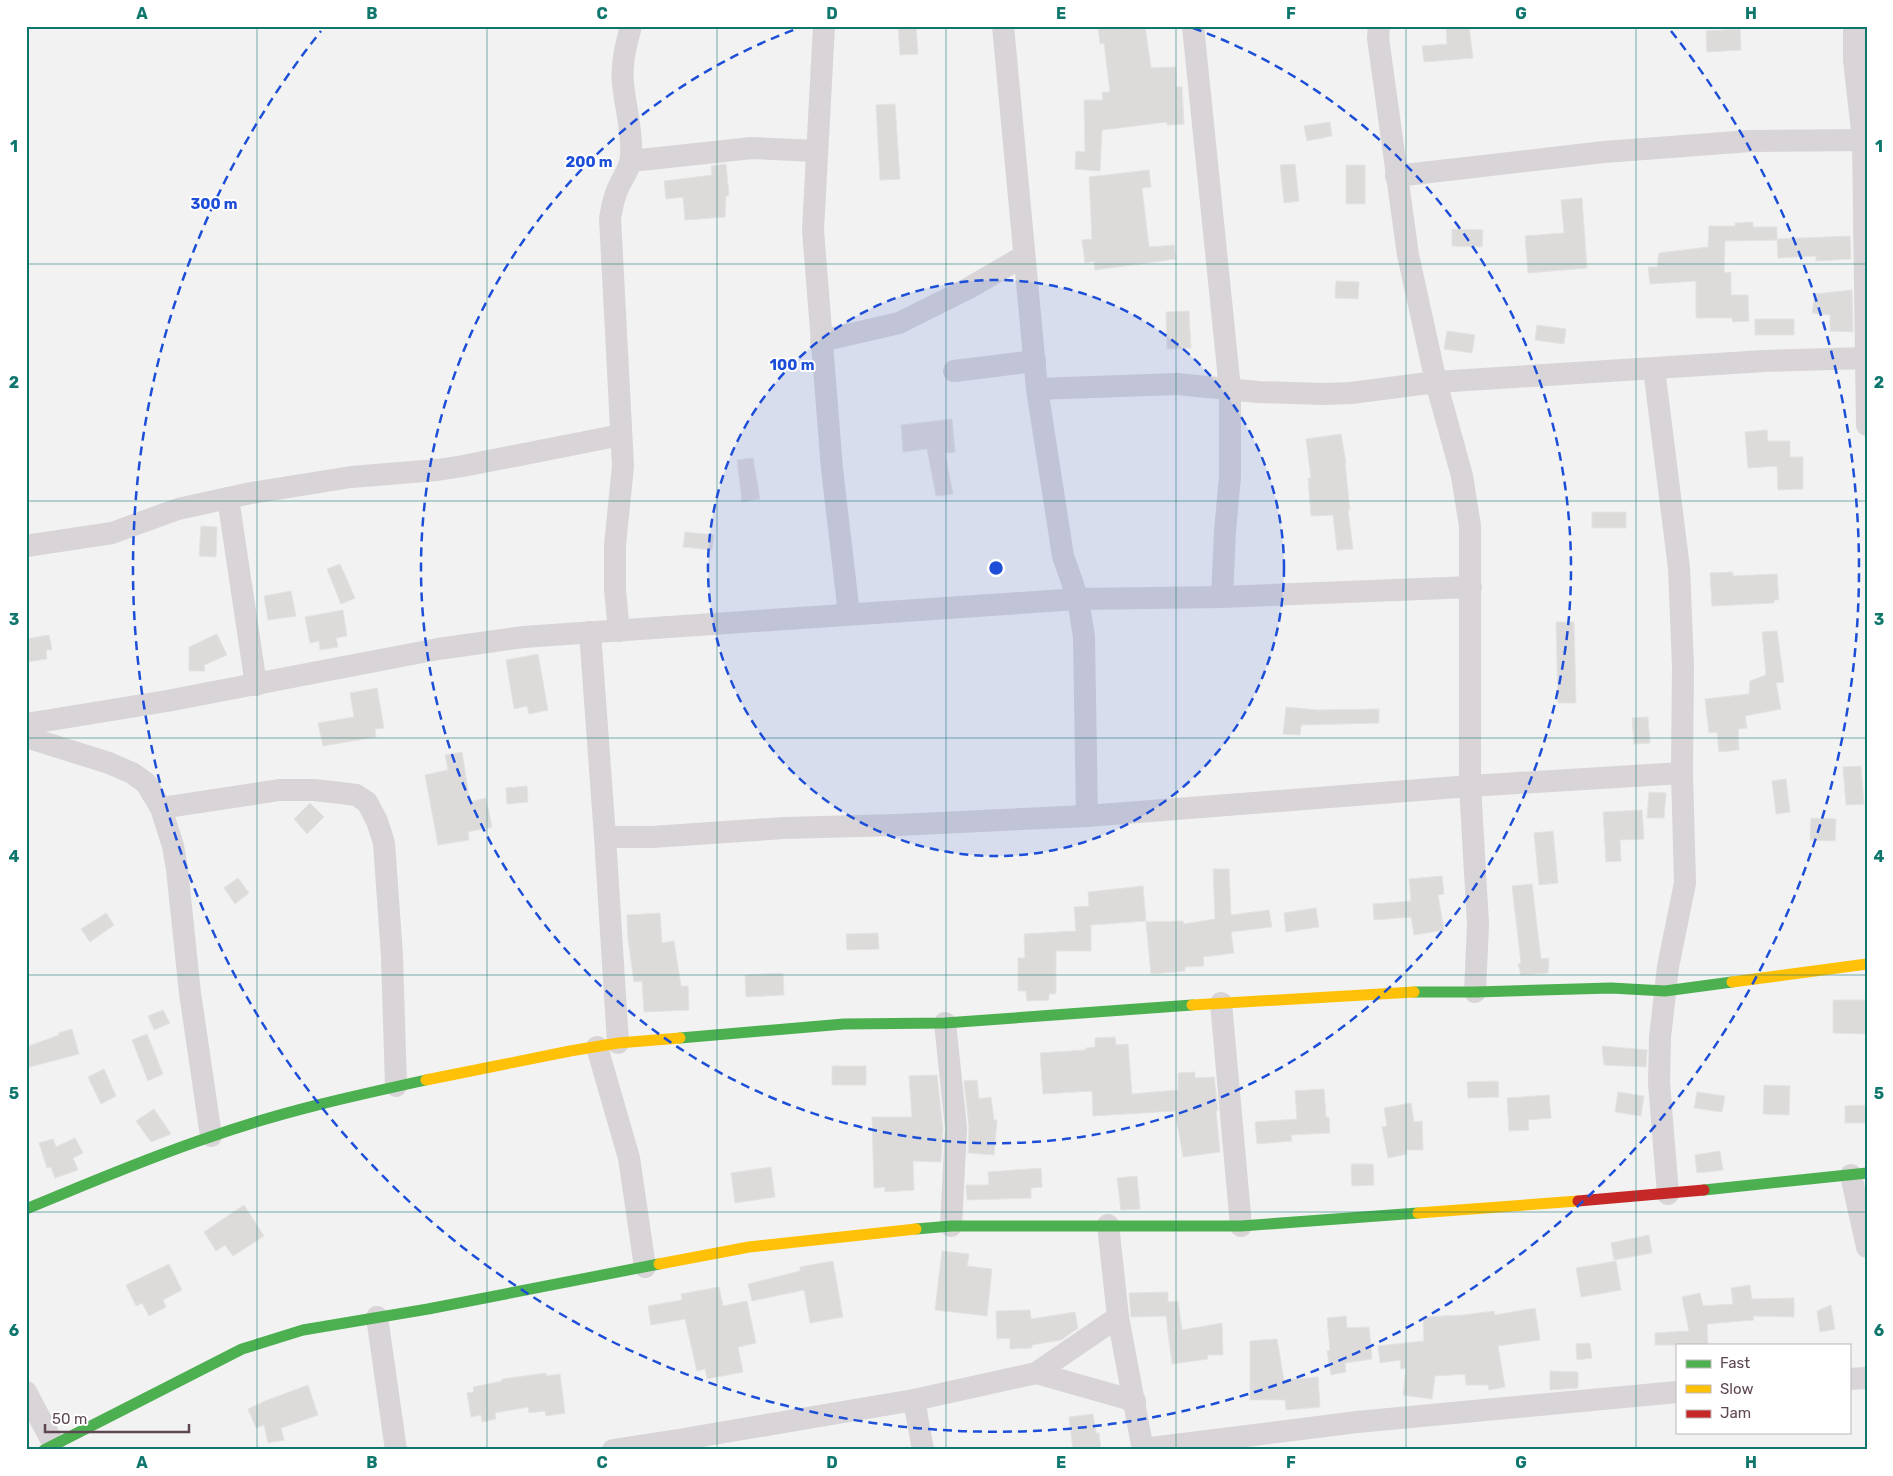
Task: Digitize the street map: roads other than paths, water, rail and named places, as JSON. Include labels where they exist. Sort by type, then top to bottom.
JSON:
[{"type":"street","points":[[619,630],[615,590],[615,545],[623,466],[610,218],[614,198],[628,171],[630,161],[631,143],[623,82],[624,51],[631,26]]},
{"type":"street","points":[[824,26],[813,230],[832,469],[849,614]]},
{"type":"street","points":[[1003,26],[1037,389],[1063,556],[1078,599],[1084,637],[1087,816]]},
{"type":"street","points":[[1193,26],[1230,390],[1230,476],[1222,597]]},
{"type":"street","points":[[1854,26],[1854,60],[1865,140],[1867,425]]},
{"type":"street","points":[[1375,30],[1408,255],[1436,382],[1463,485],[1470,526],[1470,786],[1478,924],[1475,992]]},
{"type":"street","points":[[1396,176],[1604,152],[1750,142],[1865,140]]},
{"type":"street","points":[[630,161],[752,148],[816,151]]},
{"type":"street","points":[[821,341],[899,323],[969,288],[1024,256]]},
{"type":"street","points":[[1037,389],[1178,384],[1230,390],[1351,394],[1436,382],[1764,362],[1866,358]]},
{"type":"street","points":[[954,371],[1035,361]]},
{"type":"street","points":[[1654,369],[1679,568],[1683,666],[1682,773],[1685,883],[1665,991],[1660,1037],[1659,1083],[1668,1194]]},
{"type":"street","points":[[26,546],[112,533],[178,510],[295,485],[351,477],[437,470],[481,464],[621,435]]},
{"type":"street","points":[[228,498],[256,685]]},
{"type":"street","points":[[26,724],[256,685],[483,642],[590,632],[1078,599],[1222,597],[1471,587]]},
{"type":"street","points":[[590,632],[605,837],[607,1045],[629,1158],[645,1267]]},
{"type":"street","points":[[26,737],[110,763],[132,773],[146,783],[161,808],[173,846],[177,869],[188,983],[211,1136]]},
{"type":"street","points":[[605,837],[652,837],[784,828],[1087,816],[1470,786],[1682,773]]},
{"type":"street","points":[[161,808],[279,790],[314,790],[356,795],[367,802],[377,821],[384,843],[392,956],[396,1086]]},
{"type":"street","points":[[26,1209],[118,1171],[211,1136],[334,1100],[607,1045],[844,1024],[945,1023],[1221,1003],[1424,991],[1475,992],[1611,988],[1665,991],[1867,964]]},
{"type":"street","points":[[1221,1003],[1241,1226]]},
{"type":"street","points":[[945,1023],[956,1128],[951,1226]]},
{"type":"street","points":[[26,1392],[49,1447],[242,1349],[302,1330],[428,1309],[749,1247],[951,1226],[1241,1226],[1668,1194],[1859,1174],[1867,1247]]},
{"type":"street","points":[[1108,1225],[1118,1317],[1143,1450],[1357,1422],[1676,1392]]},
{"type":"street","points":[[377,1317],[396,1450]]},
{"type":"street","points":[[613,1450],[679,1445],[914,1400],[1036,1373],[1118,1317]]},
{"type":"street","points":[[1036,1373],[1135,1401]]},
{"type":"street","points":[[1850,1379],[1867,1378]]},
{"type":"street","points":[[914,1400],[923,1450]]}]
